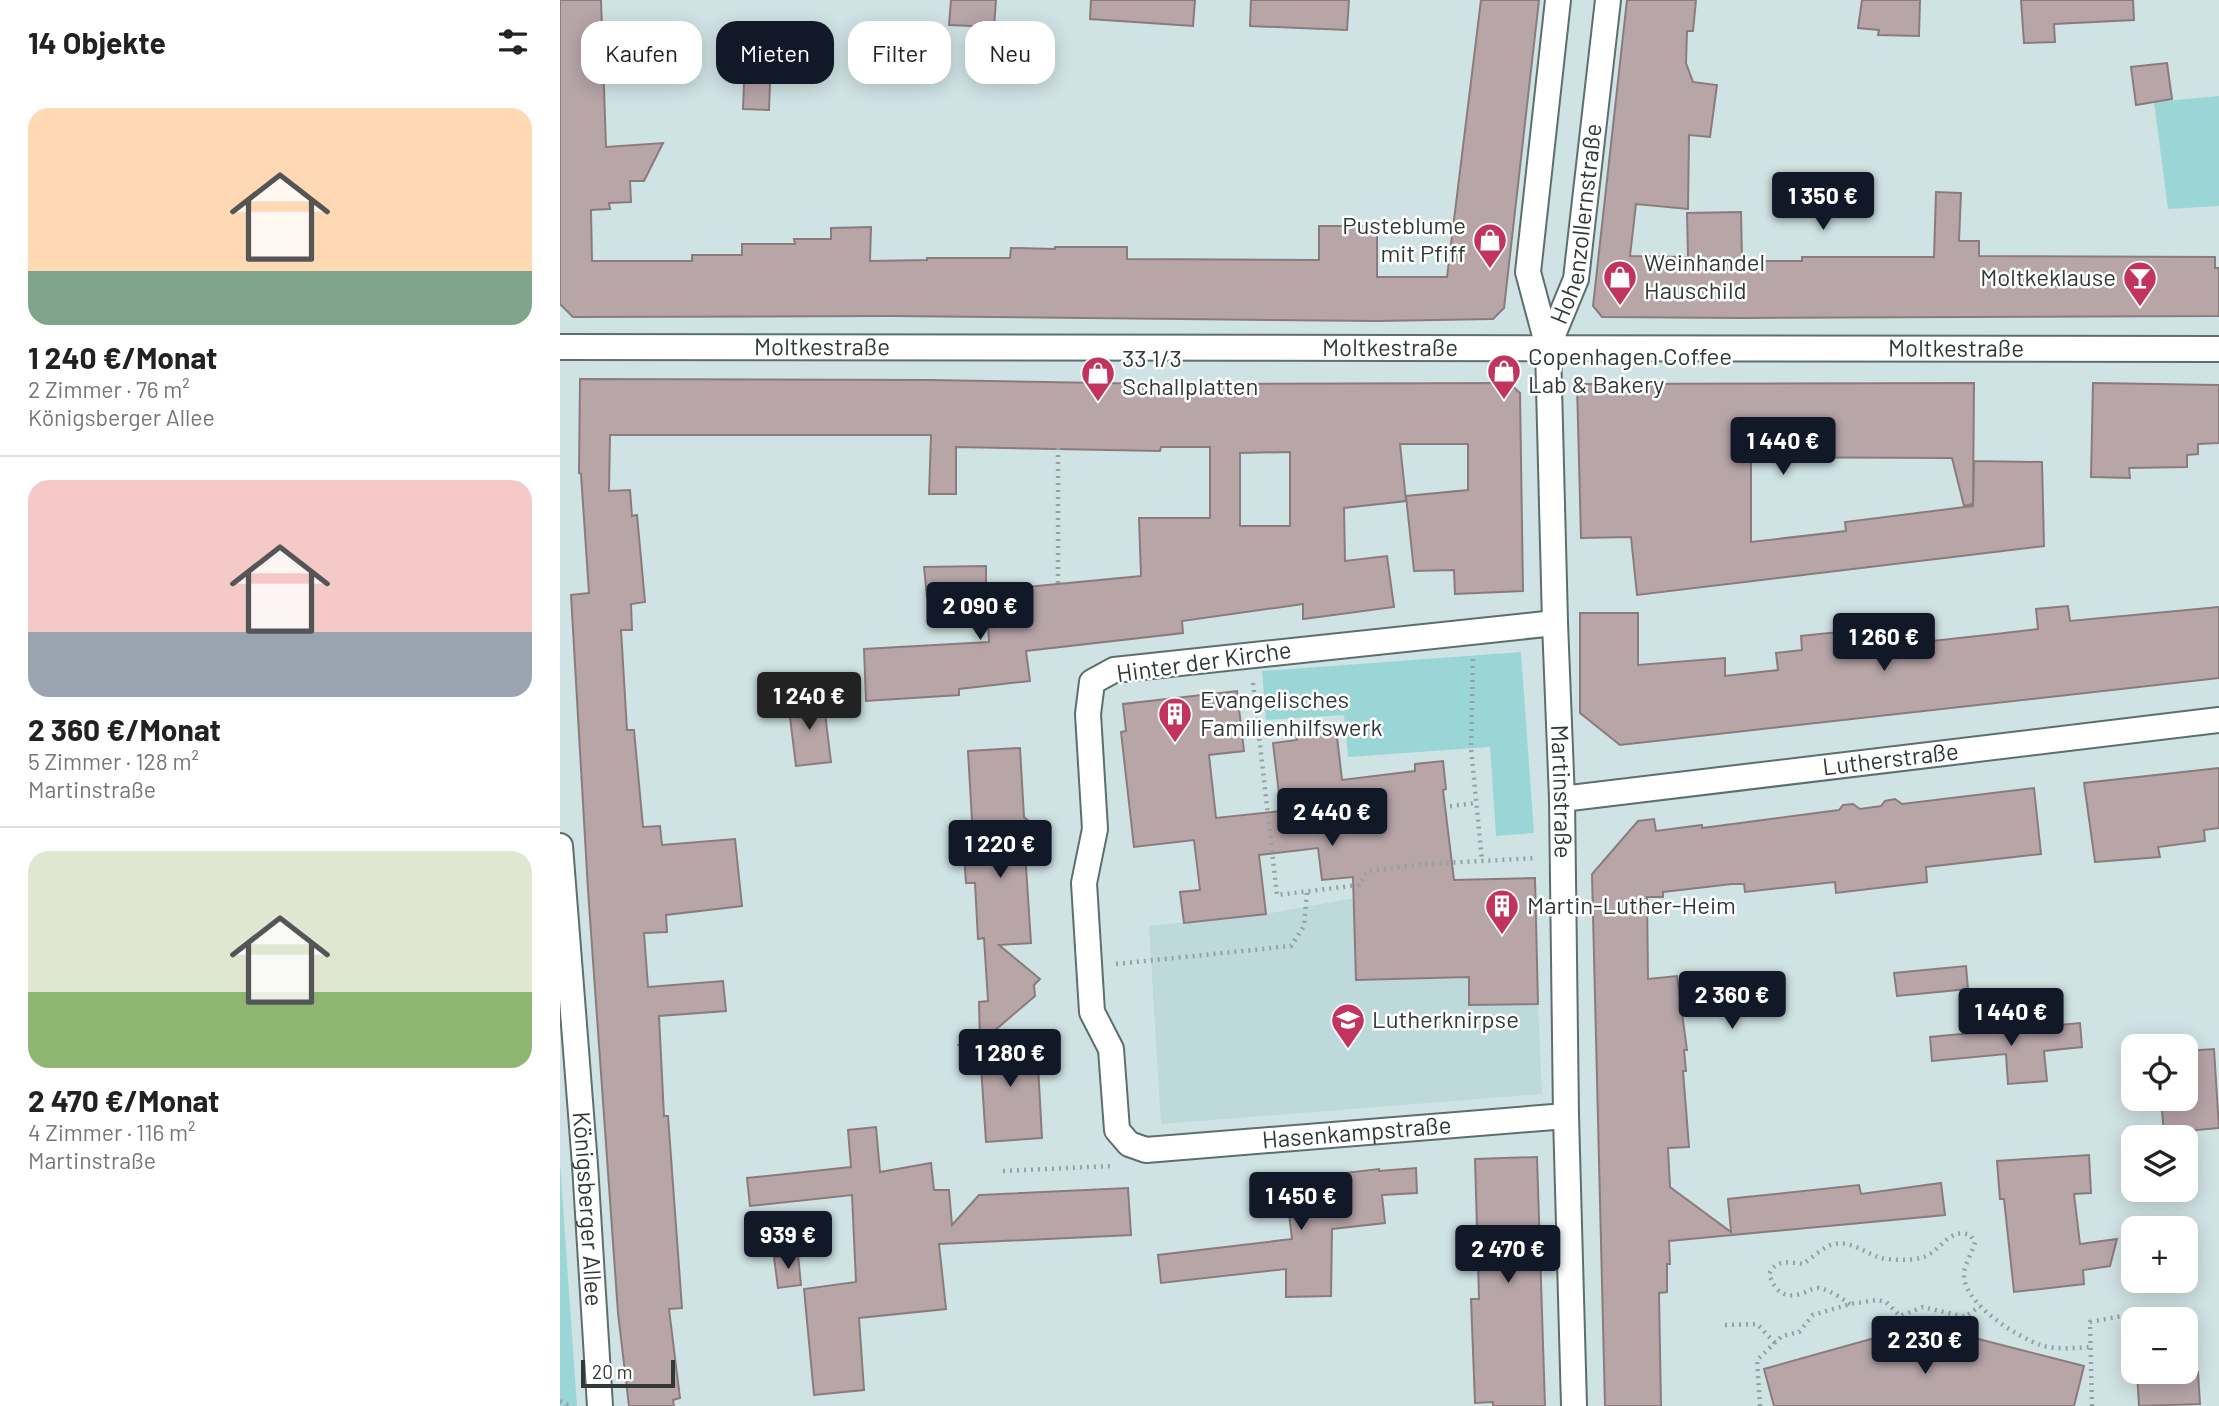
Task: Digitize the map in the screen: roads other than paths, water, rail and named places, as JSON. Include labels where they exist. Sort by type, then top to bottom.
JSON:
[{"type":"street","name":"Hohenzollernstraße","points":[[1548,347],[1528,272],[1558,0]]},
{"type":"street","name":"Hohenzollernstraße","points":[[1548,347],[1576,279],[1608,0]]},
{"type":"street","name":"Moltkestraße","points":[[560,347],[2219,349]]},
{"type":"street","name":"Martinstraße","points":[[1548,347],[1562,799],[1566,1116],[1574,1406]]},
{"type":"street","name":"Hinter der Kirche","points":[[1146,1150],[1129,1143],[1117,1130],[1111,1049],[1093,1012],[1084,883],[1095,829],[1088,714],[1092,682],[1114,670],[1555,623]]},
{"type":"street","name":"Lutherstraße","points":[[1562,799],[2219,720]]},
{"type":"street","name":"Königsberger Allee","points":[[560,846],[583,1138],[600,1406]]},
{"type":"street","name":"Hasenkampstraße","points":[[1146,1150],[1566,1116]]},
{"type":"place","name":"Pusteblume mit Pfiff","points":[[1490,270]]},
{"type":"place","name":"Weinhandel Hauschild","points":[[1620,307]]},
{"type":"place","name":"Moltkeklause","points":[[2140,308]]},
{"type":"place","name":"Copenhagen Coffee Lab & Bakery","points":[[1504,401]]},
{"type":"place","name":"33 1/3 Schallplatten","points":[[1098,403]]},
{"type":"place","name":"Evangelisches Familienhilfswerk","points":[[1175,744]]},
{"type":"place","name":"Martin-Luther-Heim","points":[[1502,936]]},
{"type":"place","name":"Lutherknirpse","points":[[1348,1050]]}]
